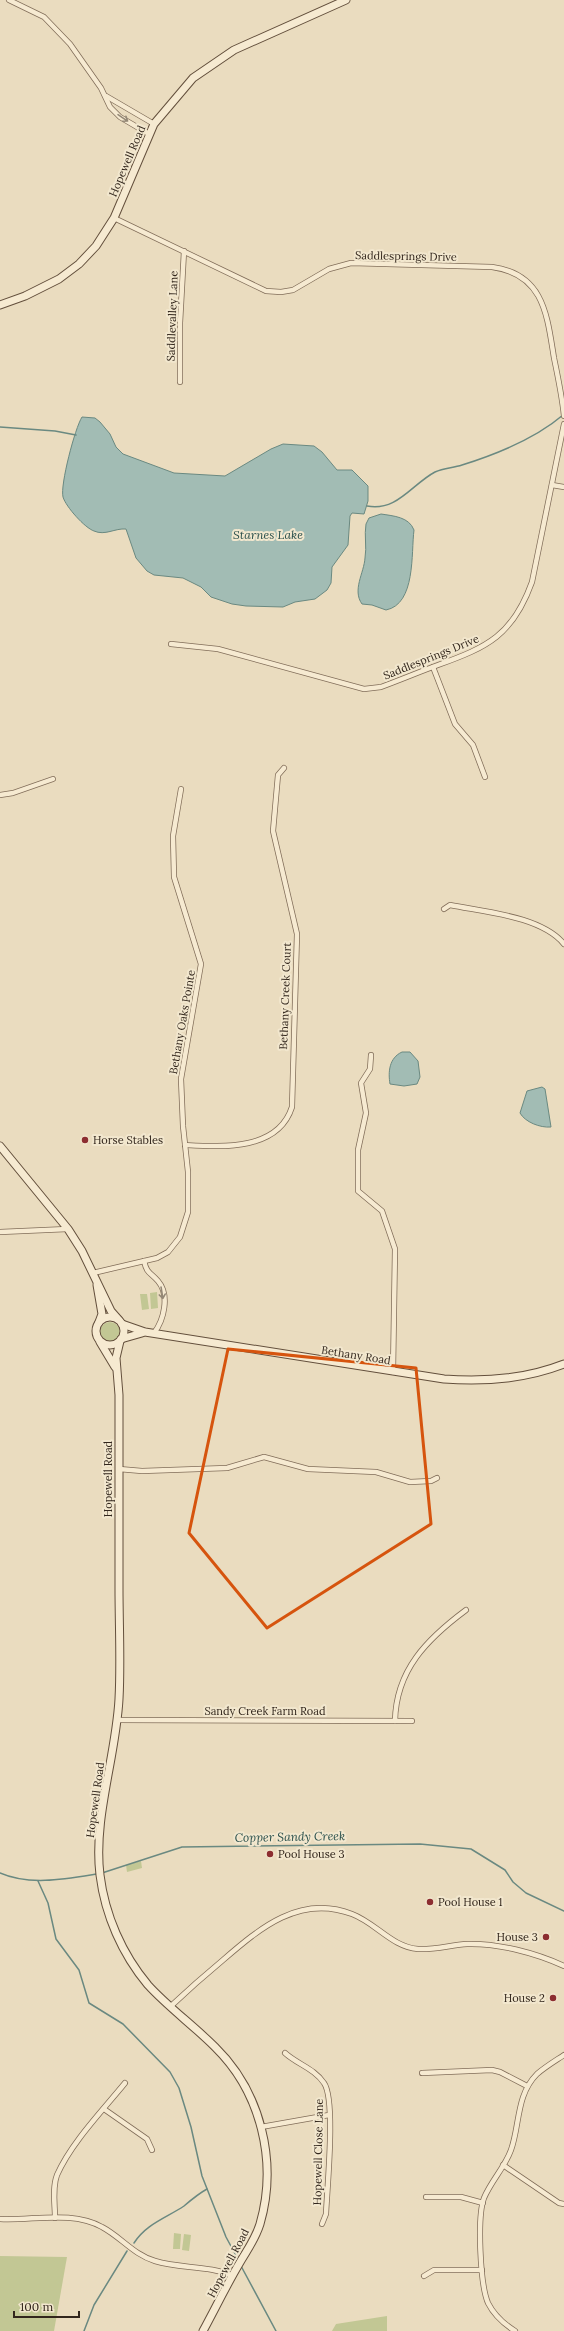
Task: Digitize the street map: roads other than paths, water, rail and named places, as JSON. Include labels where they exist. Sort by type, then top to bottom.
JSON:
[{"type":"street","points":[[9,0],[44,17],[70,44],[105,95],[110,107],[120,116],[149,134]]},
{"type":"street","points":[[20,6],[22,0]]},
{"type":"street","name":"Hopewell Road","points":[[0,305],[48,285],[68,272],[96,246],[114,218],[143,153],[154,124],[193,78],[219,58],[266,35],[346,0]]},
{"type":"street","points":[[105,95],[154,124]]},
{"type":"street","name":"Saddlesprings Drive","points":[[114,218],[184,251],[250,285],[275,292],[293,290],[329,269],[351,263],[492,267],[513,273],[535,290],[545,309],[564,416]]},
{"type":"street","name":"Saddlevalley Lane","points":[[180,382],[180,323],[184,251]]},
{"type":"street","name":"Saddlesprings Drive","points":[[171,644],[218,649],[364,689],[381,687],[469,654],[486,646],[504,630],[518,613],[532,582],[564,424]]},
{"type":"street","points":[[552,485],[564,487]]},
{"type":"street","points":[[433,667],[455,724],[473,745],[485,777]]},
{"type":"street","name":"Bethany Creek Court","points":[[185,1145],[241,1144],[261,1140],[278,1130],[287,1119],[292,1107],[297,934],[292,908],[274,844],[272,825],[278,775],[284,768]]},
{"type":"street","points":[[0,795],[13,793],[53,779]]},
{"type":"street","name":"Bethany Oaks Pointe","points":[[95,1276],[157,1258],[168,1252],[177,1242],[189,1204],[181,1079],[201,964],[174,877],[173,836],[181,789]]},
{"type":"street","points":[[444,910],[450,905],[534,923],[553,934],[564,944]]},
{"type":"street","points":[[371,1055],[370,1069],[361,1083],[366,1113],[358,1150],[358,1191],[382,1211],[395,1249],[393,1372]]},
{"type":"street","points":[[0,1146],[68,1229],[95,1276],[124,1332],[121,1340],[112,1345],[99,1341],[96,1333],[102,1314],[95,1276]]},
{"type":"street","points":[[0,1232],[68,1229]]},
{"type":"street","points":[[144,1261],[147,1273],[161,1286],[164,1307],[162,1318],[154,1334]]},
{"type":"street","points":[[98,1324],[110,1317],[120,1322]]},
{"type":"street","name":"Bethany Road","points":[[120,1322],[144,1332],[154,1334],[444,1379],[481,1380],[530,1374],[564,1364]]},
{"type":"street","name":"Bethany Road","points":[[121,1340],[144,1332]]},
{"type":"street","name":"Hopewell Road","points":[[121,1340],[117,1347],[116,1371],[119,1395],[119,1678],[117,1720],[100,1836],[99,1863],[102,1890],[111,1922],[126,1953],[148,1984],[215,2047],[234,2068],[252,2099],[261,2127],[268,2168],[264,2208],[256,2236],[203,2331]]},
{"type":"street","name":"Hopewell Road","points":[[99,1341],[116,1371]]},
{"type":"street","points":[[119,1469],[142,1470],[227,1468],[264,1457],[308,1469],[376,1472],[410,1482],[431,1481],[437,1478]]},
{"type":"street","points":[[395,1721],[398,1695],[408,1670],[430,1639],[466,1610]]},
{"type":"street","name":"Sandy Creek Farm Road","points":[[117,1720],[412,1721]]},
{"type":"street","points":[[171,2006],[197,1981],[269,1922],[290,1912],[314,1908],[351,1914],[375,1926],[395,1942],[409,1948],[426,1949],[468,1944],[494,1946],[512,1949],[564,1966]]},
{"type":"street","name":"Hopewell Close Lane","points":[[285,2053],[293,2061],[319,2077],[324,2083],[328,2096],[329,2115],[326,2214],[322,2224]]},
{"type":"street","points":[[515,2331],[504,2323],[491,2308],[484,2290],[482,2270],[483,2203],[488,2190],[511,2152],[519,2110],[527,2086],[537,2074],[564,2055]]},
{"type":"street","points":[[422,2073],[492,2070],[500,2072],[527,2086]]},
{"type":"street","points":[[55,2218],[54,2194],[57,2176],[69,2155],[125,2083]]},
{"type":"street","points":[[104,2109],[147,2139],[152,2150]]},
{"type":"street","points":[[261,2127],[329,2115]]},
{"type":"street","points":[[503,2165],[524,2181],[559,2203],[564,2204]]},
{"type":"street","points":[[426,2197],[461,2197],[483,2203]]},
{"type":"street","points":[[0,2219],[55,2218],[92,2223],[103,2227],[133,2250],[153,2261],[206,2268],[233,2276]]},
{"type":"street","points":[[424,2276],[434,2270],[482,2270]]},
{"type":"water","name":"Starnes Lake","points":[[82,417],[95,418],[100,422],[110,434],[116,447],[123,454],[174,473],[225,476],[271,449],[283,444],[314,446],[322,452],[337,470],[352,470],[368,486],[368,501],[364,514],[352,513],[350,516],[348,545],[332,567],[331,583],[327,590],[315,599],[295,602],[283,607],[246,606],[232,604],[211,597],[201,587],[183,578],[154,575],[147,571],[136,558],[126,529],[102,533],[90,529],[81,522],[63,497],[64,481],[69,457]]},
{"type":"water","points":[[381,514],[405,520],[409,522],[414,530],[412,564],[407,588],[403,598],[396,606],[386,610],[372,605],[362,604],[358,593],[359,581],[366,554],[366,524],[369,518]]},
{"type":"water","points":[[402,1052],[410,1052],[418,1061],[420,1077],[417,1084],[404,1086],[390,1084],[390,1066],[394,1058]]},
{"type":"water","points":[[542,1087],[545,1089],[551,1127],[533,1124],[525,1119],[520,1113],[527,1091]]},
{"type":"waterway","points":[[367,506],[378,507],[396,501],[435,472],[475,461],[502,451],[552,424],[563,415]]},
{"type":"waterway","points":[[0,427],[55,431],[76,435]]},
{"type":"waterway","name":"Copper Sandy Creek","points":[[102,1873],[182,1847],[420,1844],[471,1849],[505,1870],[513,1882],[526,1893],[564,1911]]},
{"type":"waterway","name":"Copper Sandy Creek","points":[[0,1873],[11,1877],[35,1880],[60,1879],[97,1874]]},
{"type":"waterway","points":[[38,1881],[48,1903],[56,1939],[79,1970],[89,2003],[123,2024],[170,2072],[179,2088],[191,2127],[202,2176],[226,2237],[239,2261]]},
{"type":"waterway","points":[[134,2243],[150,2226],[184,2206],[207,2189]]},
{"type":"waterway","points":[[84,2331],[94,2305],[127,2251]]},
{"type":"waterway","points":[[241,2266],[276,2331]]},
{"type":"place","name":"Horse Stables","points":[[85,1140]]},
{"type":"place","name":"Pool House 3","points":[[270,1854]]},
{"type":"place","name":"Pool House 1","points":[[430,1902]]},
{"type":"place","name":"House 3","points":[[546,1937]]},
{"type":"place","name":"House 2","points":[[553,1998]]}]
